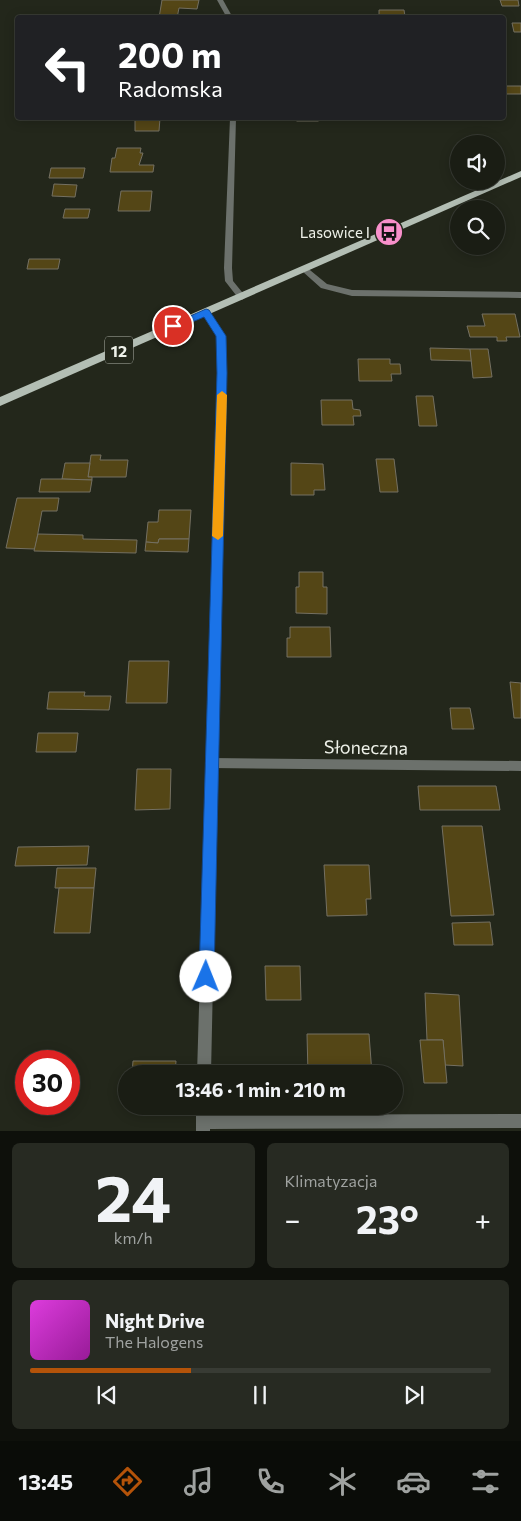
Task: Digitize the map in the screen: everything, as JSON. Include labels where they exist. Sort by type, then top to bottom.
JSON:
[{"type":"main road","name":"12","points":[[0,402],[521,174]]},
{"type":"street","points":[[220,0],[228,15]]},
{"type":"street","points":[[233,120],[228,268],[229,281],[242,297]]},
{"type":"street","points":[[305,269],[324,286],[352,293],[521,295]]},
{"type":"street","points":[[204,1065],[222,373],[221,336],[206,312]]},
{"type":"street","name":"Słoneczna","points":[[211,763],[521,766]]},
{"type":"street","points":[[203,1126],[521,1121]]},
{"type":"building","points":[[162,0],[199,0],[197,9],[179,8],[178,15],[160,15]]},
{"type":"building","points":[[500,0],[518,0],[519,6],[502,6]]},
{"type":"building","points":[[379,10],[404,10],[405,15],[379,15]]},
{"type":"building","points":[[512,23],[521,23],[521,32],[514,32]]},
{"type":"building","points":[[506,86],[521,86],[521,94],[506,94]]},
{"type":"building","points":[[135,120],[160,120],[159,131],[135,131]]},
{"type":"building","points":[[297,120],[318,120],[318,121]]},
{"type":"building","points":[[117,148],[141,148],[140,153],[143,153],[139,165],[154,165],[153,172],[110,172],[112,158],[115,158]]},
{"type":"building","points":[[51,168],[85,168],[83,178],[49,178]]},
{"type":"building","points":[[54,184],[77,185],[75,197],[52,196]]},
{"type":"building","points":[[121,191],[152,191],[150,211],[118,211]]},
{"type":"building","points":[[65,209],[90,209],[88,218],[63,218]]},
{"type":"building","points":[[29,259],[60,259],[58,269],[27,269]]},
{"type":"building","points":[[482,314],[515,314],[520,337],[506,337],[507,341],[497,341],[497,337],[470,337],[467,326],[485,326]]},
{"type":"building","points":[[430,348],[470,349],[472,361],[431,360]]},
{"type":"building","points":[[470,349],[488,349],[492,377],[473,378]]},
{"type":"building","points":[[358,359],[390,359],[390,364],[400,364],[401,374],[391,374],[392,381],[359,381]]},
{"type":"building","points":[[416,396],[433,396],[437,426],[419,426]]},
{"type":"building","points":[[321,400],[352,400],[353,409],[360,410],[361,416],[353,416],[354,425],[322,425]]},
{"type":"building","points":[[91,455],[101,455],[100,460],[128,460],[126,477],[88,477]]},
{"type":"building","points":[[376,459],[394,459],[398,492],[380,492]]},
{"type":"building","points":[[65,463],[90,463],[88,477],[92,477],[92,480],[62,479]]},
{"type":"building","points":[[291,463],[323,464],[325,490],[314,490],[314,495],[291,495]]},
{"type":"building","points":[[41,479],[92,480],[90,492],[39,492]]},
{"type":"building","points":[[17,498],[59,498],[57,511],[42,511],[35,549],[6,548]]},
{"type":"building","points":[[159,510],[191,510],[189,539],[159,539],[158,543],[146,542],[148,522],[158,522]]},
{"type":"building","points":[[38,534],[83,535],[83,539],[137,540],[136,553],[34,551]]},
{"type":"building","points":[[159,539],[189,539],[188,552],[145,551],[146,542],[158,543]]},
{"type":"building","points":[[299,572],[323,572],[323,587],[327,587],[327,614],[296,613],[296,587],[299,587]]},
{"type":"building","points":[[290,627],[330,627],[331,657],[287,657],[287,638],[290,638]]},
{"type":"building","points":[[129,661],[169,661],[167,703],[126,703]]},
{"type":"building","points":[[510,682],[521,683],[521,718],[514,718]]},
{"type":"building","points":[[49,692],[85,692],[84,696],[111,696],[109,710],[47,709]]},
{"type":"building","points":[[450,708],[470,708],[474,729],[452,729]]},
{"type":"building","points":[[38,733],[78,733],[76,752],[36,752]]},
{"type":"building","points":[[137,769],[171,769],[170,809],[135,810]]},
{"type":"building","points":[[418,786],[496,786],[500,810],[420,810]]},
{"type":"building","points":[[442,826],[482,826],[494,915],[451,916]]},
{"type":"building","points":[[89,846],[87,865],[15,866],[18,847]]},
{"type":"building","points":[[324,865],[369,865],[371,899],[366,899],[367,915],[327,916]]},
{"type":"building","points":[[57,868],[96,868],[94,888],[55,888]]},
{"type":"building","points":[[59,888],[94,888],[90,933],[54,933]]},
{"type":"building","points":[[490,922],[493,945],[454,945],[452,923]]},
{"type":"building","points":[[265,966],[300,966],[301,1000],[266,1000]]},
{"type":"building","points":[[425,993],[459,995],[463,1066],[445,1065],[443,1040],[427,1040]]},
{"type":"building","points":[[307,1034],[369,1034],[371,1065],[308,1065]]},
{"type":"building","points":[[420,1040],[443,1040],[447,1083],[424,1083]]},
{"type":"building","points":[[133,1061],[176,1061],[176,1065],[133,1065]]},
{"type":"slow traffic","points":[[218,536],[222,395]]},
{"type":"place","name":"Lasowice I","points":[[389,232]]},
{"type":"route","points":[[173,326],[206,312],[221,336],[222,373],[206,977]]}]
